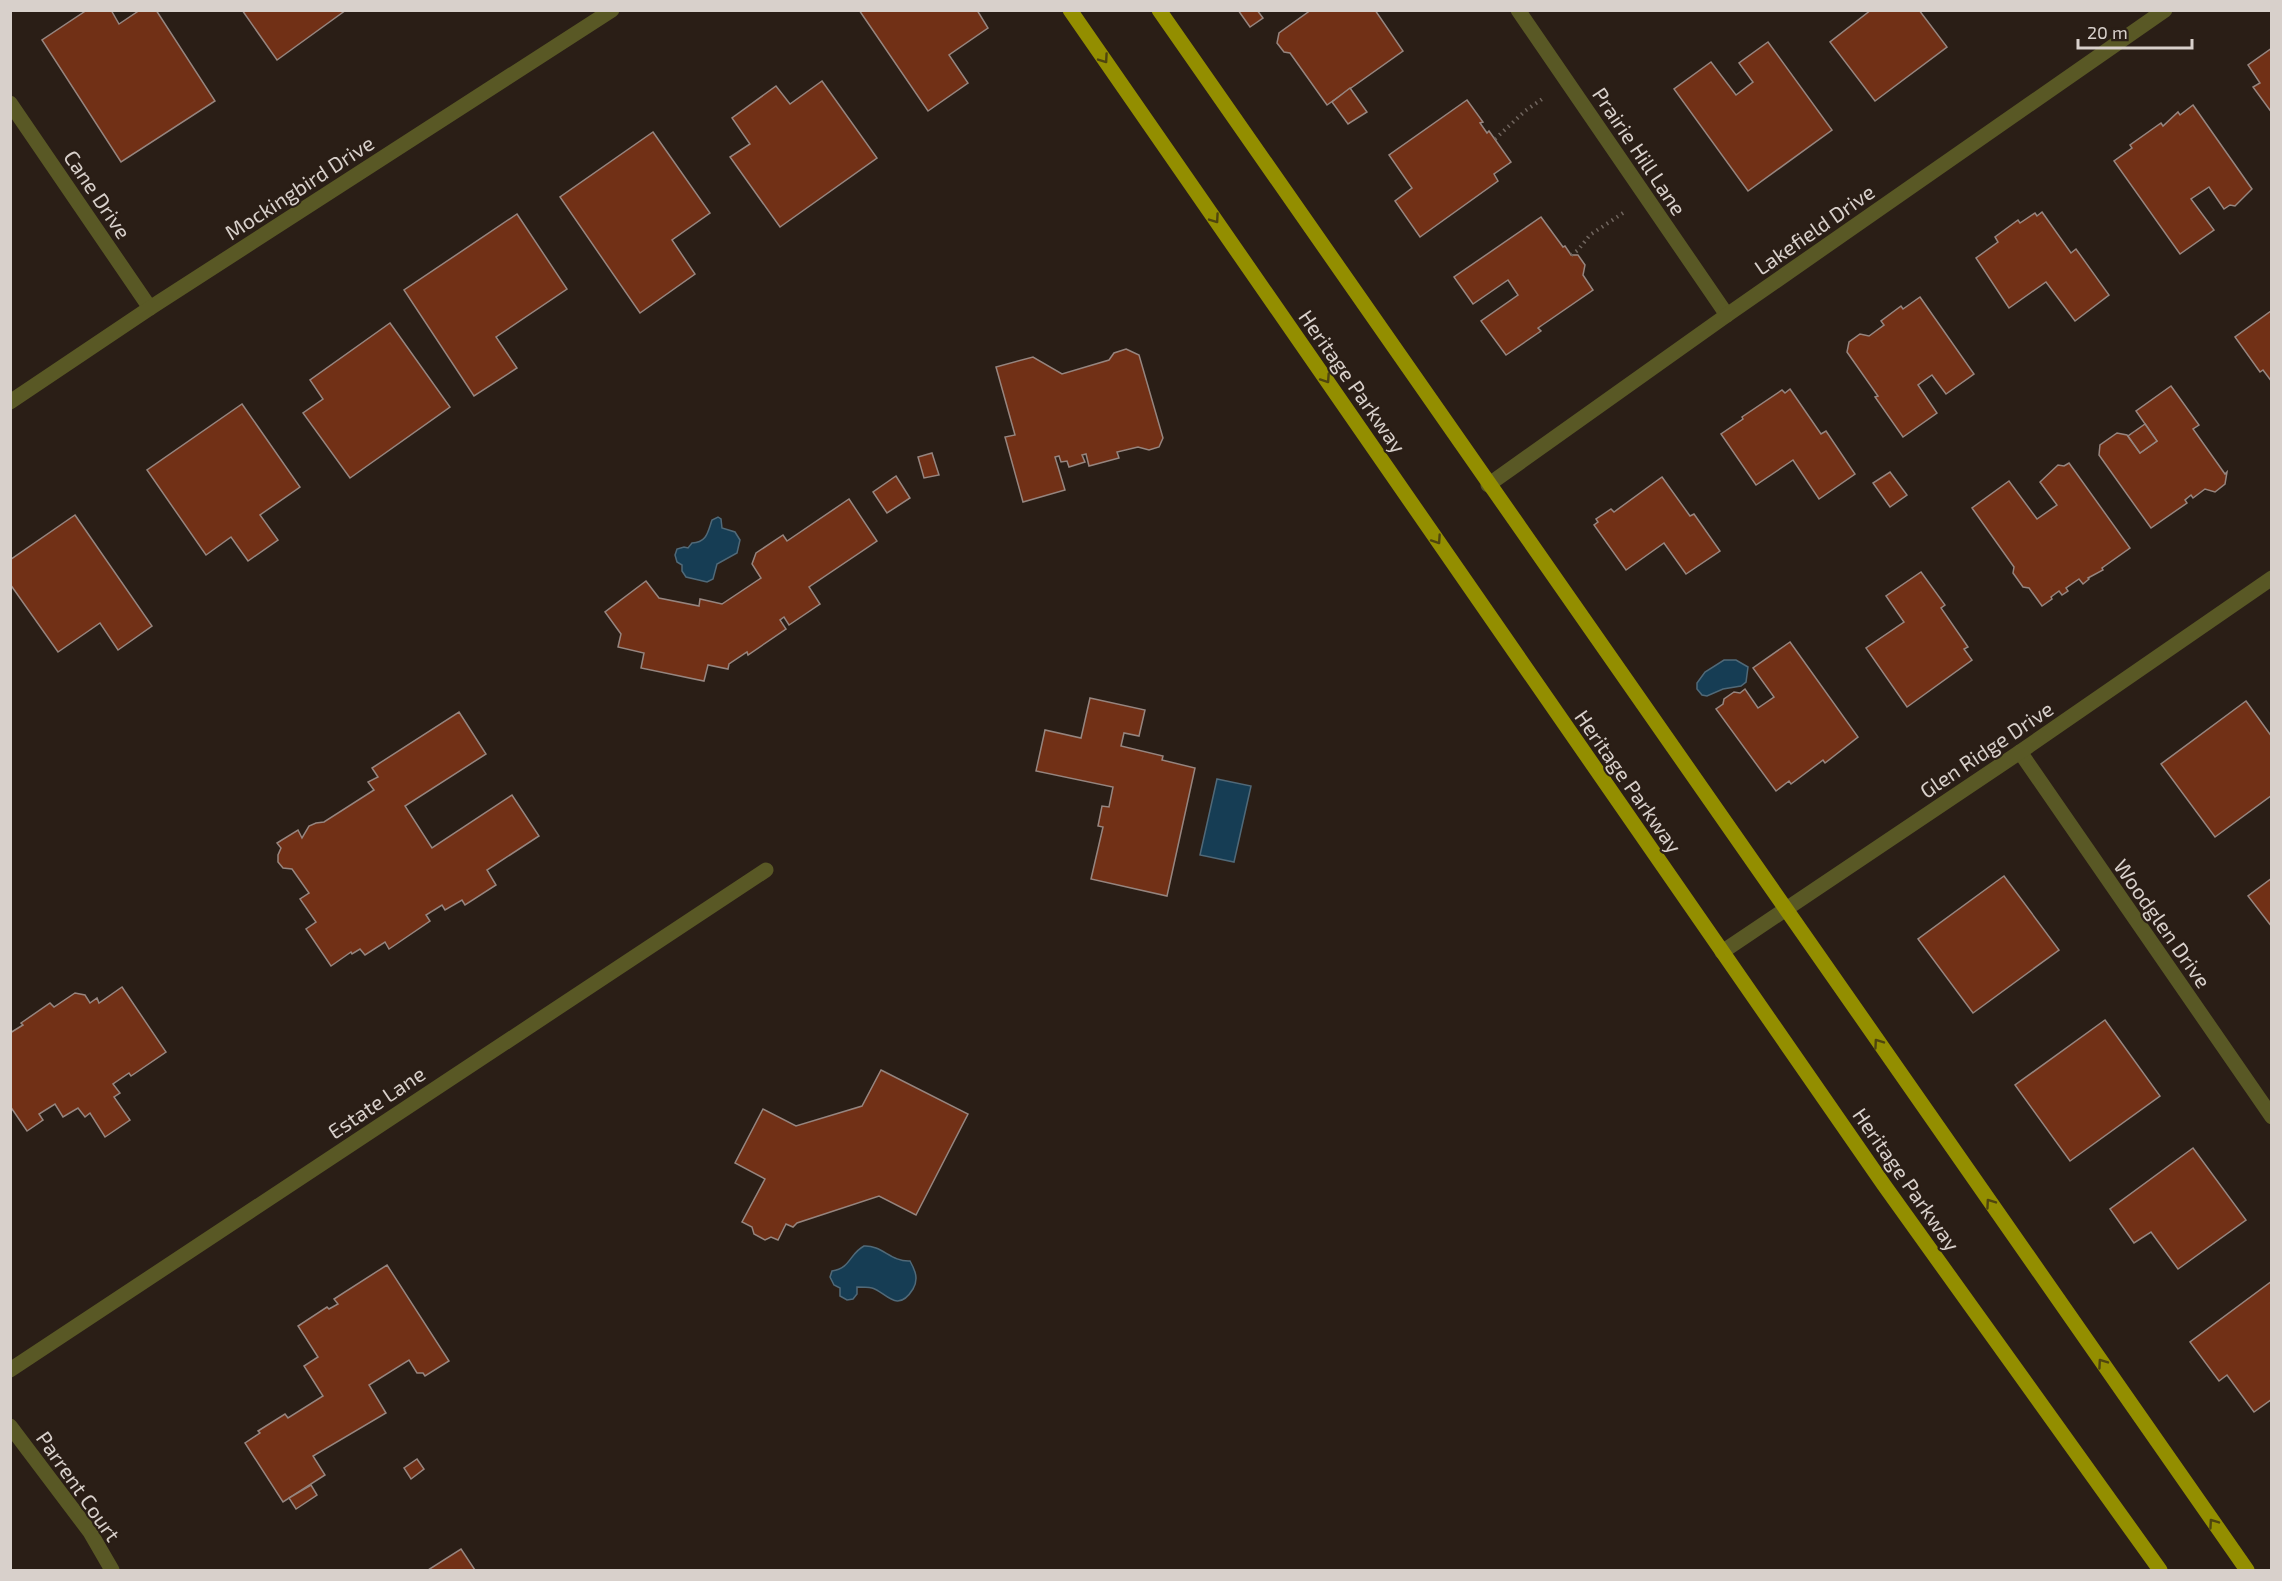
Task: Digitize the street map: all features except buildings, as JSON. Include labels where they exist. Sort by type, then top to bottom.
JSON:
[{"type":"main road","name":"Heritage Parkway","points":[[1070,10],[1891,1194],[2160,1570]]},
{"type":"main road","points":[[1159,10],[1488,485],[2247,1570]]},
{"type":"street","name":"Mockingbird Drive","points":[[10,402],[150,308],[612,10]]},
{"type":"street","name":"Prairie Hill Lane","points":[[1518,10],[1727,315]]},
{"type":"street","name":"Lakefield Drive","points":[[1488,485],[1727,315],[2165,10]]},
{"type":"street","name":"Cane Drive","points":[[10,103],[150,308]]},
{"type":"street","name":"Glen Ridge Drive","points":[[1722,952],[2020,752],[2271,578]]},
{"type":"street","name":"Woodglen Drive","points":[[2020,752],[2271,1117]]},
{"type":"street","name":"Estate Lane","points":[[10,1370],[766,870]]},
{"type":"street","name":"Parrent Court","points":[[10,1426],[90,1532],[112,1570]]},
{"type":"path","points":[[1495,139],[1537,103]]},
{"type":"path","points":[[1571,255],[1590,235],[1617,217]]},
{"type":"water","points":[[718,517],[721,519],[722,528],[735,532],[740,540],[737,553],[717,564],[713,579],[707,582],[686,577],[682,571],[682,565],[677,562],[675,555],[677,549],[688,548],[692,543],[704,539],[712,520]]},
{"type":"water","points":[[1724,660],[1736,660],[1748,667],[1746,682],[1741,686],[1723,689],[1707,696],[1702,695],[1697,689],[1697,683],[1705,672]]},
{"type":"water","points":[[1217,779],[1251,786],[1234,862],[1200,855]]},
{"type":"water","points":[[864,1246],[876,1248],[903,1261],[910,1261],[915,1271],[916,1282],[907,1297],[896,1301],[872,1288],[861,1287],[857,1287],[857,1294],[853,1299],[847,1300],[840,1296],[840,1288],[834,1285],[830,1277],[832,1271],[847,1264]]}]
